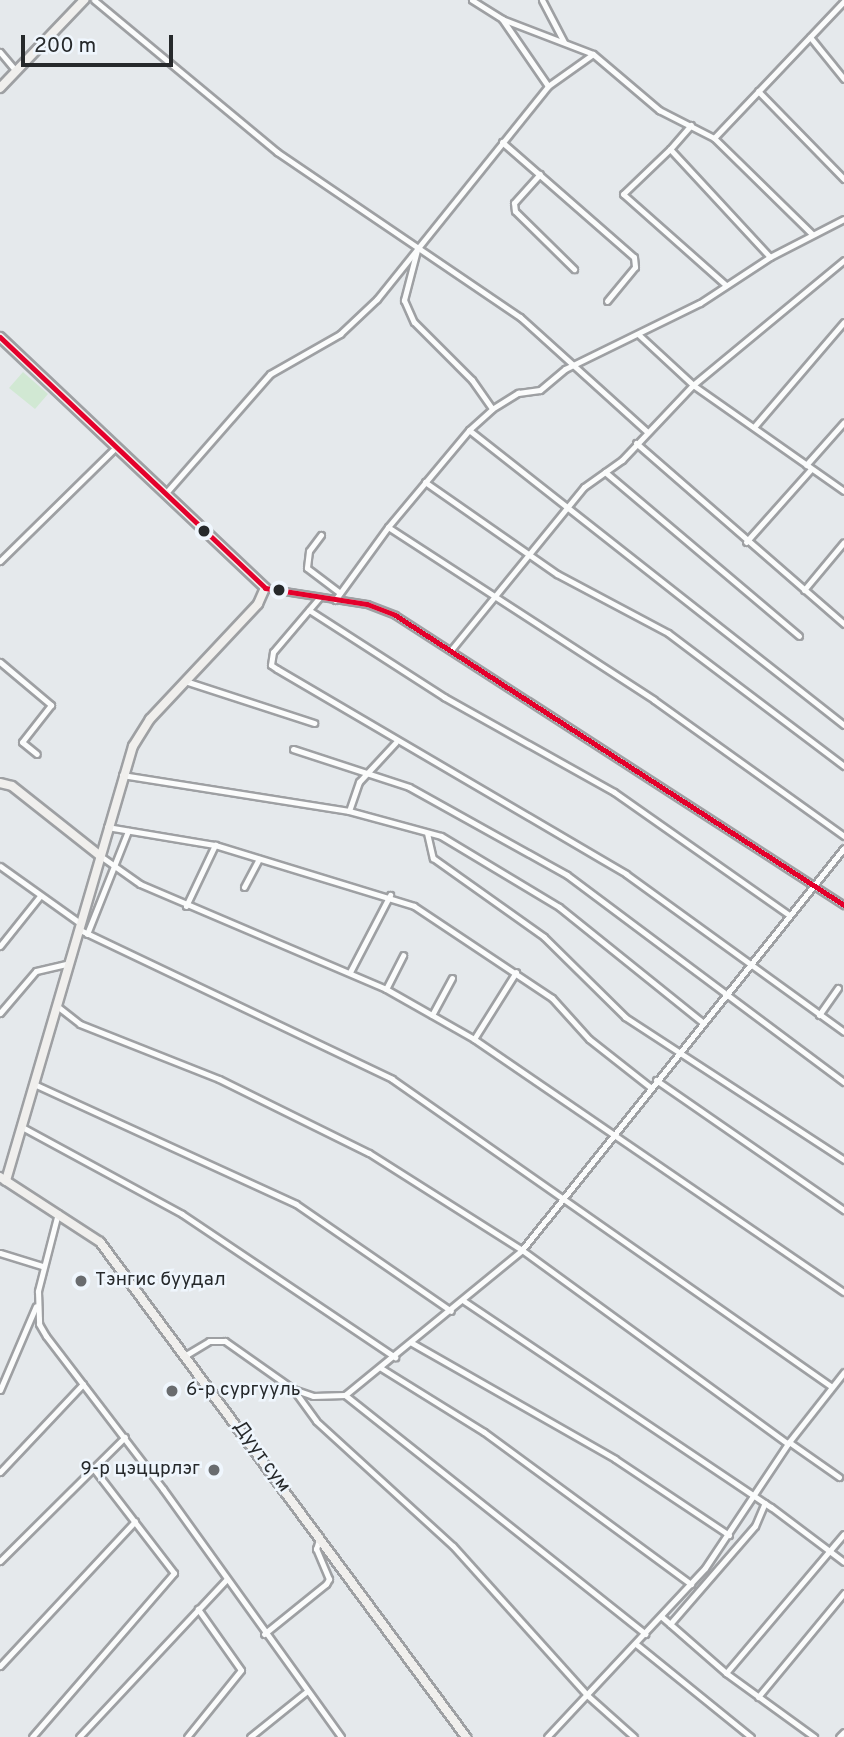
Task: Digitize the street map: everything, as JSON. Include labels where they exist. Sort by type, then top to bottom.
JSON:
[{"type":"street","points":[[0,88],[84,0]]},
{"type":"street","points":[[94,0],[277,152],[404,242],[418,245],[520,317],[578,366],[646,431]]},
{"type":"street","points":[[472,0],[502,19],[593,54],[659,110],[714,138],[812,234]]},
{"type":"street","points":[[542,0],[564,42]]},
{"type":"street","points":[[714,138],[844,1]]},
{"type":"street","points":[[502,19],[548,86]]},
{"type":"street","points":[[810,37],[844,79]]},
{"type":"street","points":[[0,52],[16,71]]},
{"type":"street","points":[[165,494],[270,374],[340,334],[377,299],[548,86],[593,54]]},
{"type":"street","points":[[758,91],[844,179]]},
{"type":"street","points":[[691,125],[623,194],[726,285]]},
{"type":"street","points":[[502,142],[637,262],[607,300]]},
{"type":"street","points":[[670,149],[770,257]]},
{"type":"street","points":[[540,174],[514,204],[515,211],[574,269]]},
{"type":"street","points":[[335,600],[388,527],[469,430],[492,409],[518,393],[540,390],[565,369],[578,366],[638,334],[770,257],[844,219]]},
{"type":"street","points":[[418,245],[404,300],[414,322],[472,380],[492,409]]},
{"type":"street","points":[[451,650],[568,508],[605,471],[693,385],[844,260]]},
{"type":"street","points":[[754,428],[844,322]]},
{"type":"street","points":[[638,334],[693,385],[844,491]]},
{"type":"street","points":[[0,337],[265,588],[382,608],[844,905]]},
{"type":"street","points":[[746,542],[844,422]]},
{"type":"street","points":[[469,430],[844,725]]},
{"type":"street","points":[[636,443],[746,542],[844,624]]},
{"type":"street","points":[[0,561],[116,447]]},
{"type":"street","points":[[605,471],[799,636]]},
{"type":"street","points":[[425,482],[530,555],[668,633],[844,766]]},
{"type":"street","points":[[388,527],[494,599],[654,700],[844,836]]},
{"type":"street","points":[[321,536],[309,551],[307,568],[340,593]]},
{"type":"street","points":[[804,590],[844,542]]},
{"type":"street","points":[[81,929],[122,775],[138,737],[185,681],[259,603],[265,588]]},
{"type":"street","points":[[318,598],[273,652],[271,665],[396,742],[626,874],[748,966],[844,1032]]},
{"type":"street","points":[[309,610],[444,697],[614,792],[789,915]]},
{"type":"street","points":[[0,662],[51,705],[22,742],[37,754]]},
{"type":"street","points":[[185,681],[314,723]]},
{"type":"street","points":[[349,811],[359,782],[396,742]]},
{"type":"street","points":[[293,749],[409,787],[449,806],[567,875],[844,1082]]},
{"type":"street","points":[[122,775],[349,811],[427,833],[473,854],[559,907],[702,1022]]},
{"type":"street","points":[[0,783],[12,786],[140,884],[186,906],[350,972],[386,989],[474,1039],[844,1292]]},
{"type":"street","points":[[107,827],[215,845],[390,895],[449,926],[516,972],[552,999],[589,1039],[650,1087]]},
{"type":"street","points":[[3,1179],[22,1127],[67,964],[128,831]]},
{"type":"street","points":[[427,833],[433,858],[544,937],[625,1017],[676,1055],[844,1160]]},
{"type":"street","points":[[186,906],[215,845]]},
{"type":"street","points":[[187,1355],[209,1341],[225,1341],[293,1389],[313,1396],[345,1395],[381,1368],[522,1250],[566,1199],[650,1087],[844,848]]},
{"type":"street","points":[[244,887],[259,859]]},
{"type":"street","points":[[0,866],[81,929],[369,1065],[566,1199],[832,1387]]},
{"type":"street","points":[[350,972],[390,895]]},
{"type":"street","points":[[0,946],[40,896]]},
{"type":"street","points":[[386,989],[403,955]]},
{"type":"street","points":[[0,1013],[36,971],[67,964]]},
{"type":"street","points":[[474,1039],[516,972]]},
{"type":"street","points":[[432,1015],[452,978]]},
{"type":"street","points":[[819,1015],[838,988]]},
{"type":"street","points":[[57,1006],[80,1024],[293,1112],[369,1153],[522,1250],[839,1477]]},
{"type":"street","points":[[656,1080],[844,1210]]},
{"type":"street","points":[[34,1084],[296,1204],[451,1311]]},
{"type":"street","points":[[22,1127],[182,1214],[395,1357]]},
{"type":"street","name":"Дуут сум","points":[[3,1179],[100,1242],[187,1355],[466,1737]]},
{"type":"street","points":[[0,1390],[37,1304],[42,1266],[58,1213]]},
{"type":"street","points":[[0,1254],[42,1266]]},
{"type":"street","points":[[464,1301],[765,1503],[844,1562]]},
{"type":"street","points":[[37,1304],[46,1336],[125,1437],[264,1634],[341,1737]]},
{"type":"street","points":[[412,1343],[615,1459],[729,1535]]},
{"type":"street","points":[[381,1368],[484,1432],[691,1584]]},
{"type":"street","points":[[547,1737],[691,1584],[729,1535],[788,1443],[844,1371]]},
{"type":"street","points":[[0,1472],[83,1384]]},
{"type":"street","points":[[293,1389],[316,1421],[453,1546],[587,1695],[634,1737]]},
{"type":"street","points":[[345,1395],[645,1634]]},
{"type":"street","points":[[0,1561],[125,1437]]},
{"type":"street","points":[[32,1737],[171,1581],[174,1573],[93,1468]]},
{"type":"street","points":[[670,1624],[755,1526],[765,1503]]},
{"type":"street","points":[[0,1666],[135,1521]]},
{"type":"street","points":[[726,1673],[844,1534]]},
{"type":"street","points":[[264,1634],[329,1579],[316,1549],[320,1537]]},
{"type":"street","points":[[79,1737],[226,1580]]},
{"type":"street","points":[[758,1697],[844,1593]]},
{"type":"street","points":[[187,1737],[241,1670],[198,1609]]},
{"type":"street","points":[[662,1617],[726,1673],[814,1737]]},
{"type":"street","points":[[636,1644],[751,1737]]},
{"type":"street","points":[[250,1737],[306,1692]]},
{"type":"street","points":[[839,1737],[844,1732]]},
{"type":"green space","points":[[23,372],[48,394],[35,409],[9,388]]},
{"type":"transit line","points":[[0,337],[265,588],[367,604],[395,615],[844,905]]},
{"type":"place","name":"Тэнгис буудал","points":[[81,1281]]},
{"type":"place","name":"6-р сургууль","points":[[172,1391]]},
{"type":"place","name":"9-р цэццрлэг","points":[[214,1470]]}]
